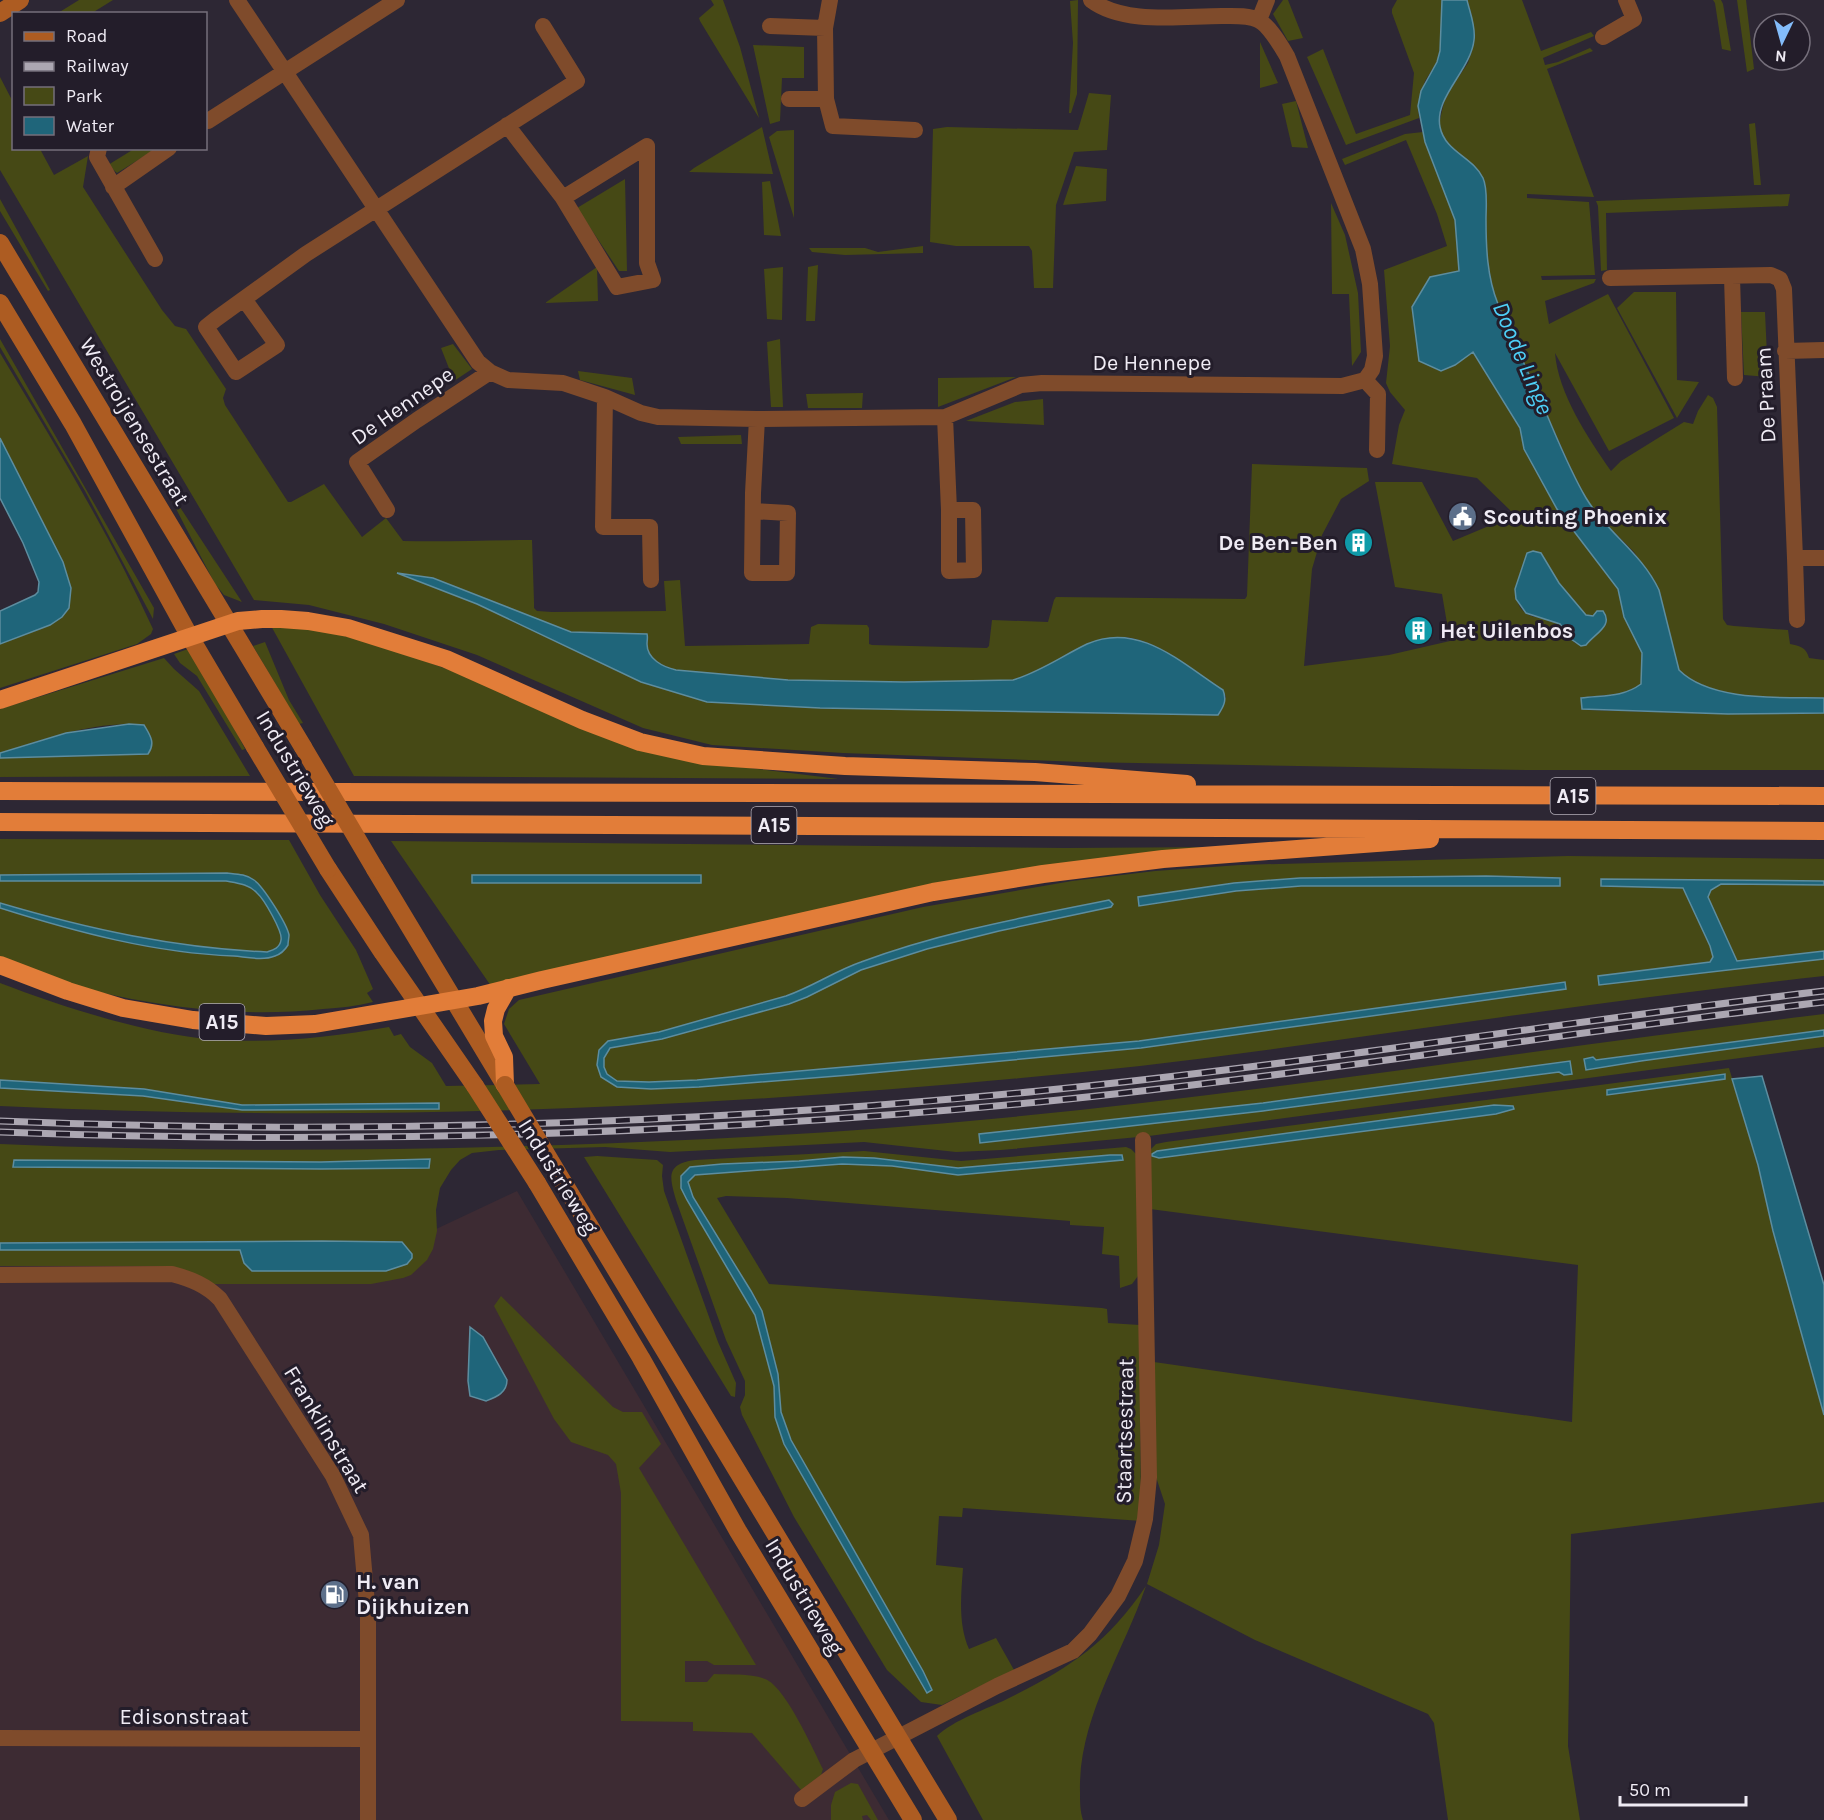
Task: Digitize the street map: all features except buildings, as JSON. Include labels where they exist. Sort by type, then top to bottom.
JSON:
[{"type":"highway","name":"A15","points":[[0,700],[229,624],[262,618],[308,621],[348,628],[446,659],[582,720],[640,742],[703,756],[846,766],[1035,772],[1323,795]]},
{"type":"highway","name":"A15","points":[[0,792],[1824,796]]},
{"type":"highway","name":"A15","points":[[0,822],[1824,831]]},
{"type":"highway","name":"A15","points":[[0,965],[123,1008],[193,1020],[266,1026],[315,1024],[478,996],[933,892],[1043,874],[1198,856],[1548,830]]},
{"type":"highway","points":[[506,1085],[504,1057],[494,1036],[493,1021],[496,1009],[508,988]]},
{"type":"main road","points":[[0,13],[20,0]]},
{"type":"main road","name":"Westroijensestraat","points":[[0,243],[229,624]]},
{"type":"main road","points":[[0,303],[78,432],[190,637]]},
{"type":"main road","name":"Industrieweg","points":[[229,624],[948,1820]]},
{"type":"main road","name":"Industrieweg","points":[[190,637],[328,869],[475,1086],[537,1183],[641,1358],[744,1541],[913,1820]]},
{"type":"street","name":"De Hennepe","points":[[237,0],[478,362],[490,372],[508,380],[563,383],[605,397],[640,413],[658,417],[757,419],[945,417],[1020,385],[1042,383],[1342,386],[1365,380]]},
{"type":"street","points":[[207,120],[397,0]]},
{"type":"street","points":[[830,0],[825,28],[826,99],[833,126],[915,129]]},
{"type":"street","points":[[1090,0],[1100,7],[1124,15],[1141,17],[1238,16],[1259,20],[1279,42],[1287,56],[1363,249],[1370,284],[1375,356],[1372,370],[1365,380],[1378,394],[1377,450]]},
{"type":"street","points":[[1259,20],[1267,0]]},
{"type":"street","points":[[1603,37],[1634,19],[1626,0]]},
{"type":"street","points":[[244,299],[306,254],[577,81],[543,26]]},
{"type":"street","points":[[770,26],[825,28]]},
{"type":"street","points":[[789,99],[826,99]]},
{"type":"street","points":[[507,125],[564,198],[617,287],[653,280],[647,263],[647,146],[564,198]]},
{"type":"street","points":[[99,150],[97,157],[112,187],[155,259]]},
{"type":"street","points":[[112,187],[166,150]]},
{"type":"street","name":"De Praam","points":[[1610,278],[1771,275],[1780,279],[1784,289],[1797,620]]},
{"type":"street","name":"De Praam","points":[[1731,277],[1736,378]]},
{"type":"street","points":[[1785,351],[1824,350]]},
{"type":"street","name":"De Hennepe","points":[[387,510],[357,462],[490,372]]},
{"type":"street","points":[[605,397],[603,527],[650,527],[651,580]]},
{"type":"street","points":[[945,417],[949,510]]},
{"type":"street","points":[[753,511],[757,419]]},
{"type":"street","points":[[1796,558],[1824,558]]},
{"type":"street","name":"Staartsestraat","points":[[898,1737],[997,1686],[1073,1651],[1090,1634],[1118,1596],[1135,1561],[1145,1519],[1149,1477],[1143,1140]]},
{"type":"street","name":"Franklinstraat","points":[[0,1275],[172,1274],[193,1280],[211,1290],[220,1299],[333,1476],[361,1535],[368,1614],[368,1820]]},
{"type":"street","points":[[802,1799],[854,1760],[898,1737]]},
{"type":"street","name":"Edisonstraat","points":[[0,1738],[367,1739]]},
{"type":"shaded area","points":[[517,1191],[889,1820],[0,1820],[0,1245],[400,1246]]},
{"type":"green space","points":[[79,0],[113,0],[94,12],[60,12]]},
{"type":"green space","points":[[711,0],[723,0],[740,47],[759,118],[700,21],[699,18],[714,5]]},
{"type":"green space","points":[[1078,0],[1077,94],[1071,113],[1069,113],[1073,43],[1070,1]]},
{"type":"green space","points":[[1283,0],[1288,0],[1303,38],[1288,41],[1273,14]]},
{"type":"green space","points":[[1397,0],[1442,0],[1440,51],[1437,62],[1425,81],[1418,106],[1419,118],[1346,145],[1307,57],[1323,49],[1356,134],[1410,115],[1414,73],[1392,13]]},
{"type":"green space","points":[[1467,0],[1522,0],[1541,51],[1591,32],[1594,36],[1543,58],[1545,65],[1590,48],[1593,51],[1547,69],[1594,197],[1527,194],[1527,198],[1589,202],[1595,275],[1541,276],[1542,280],[1596,279],[1594,283],[1545,301],[1549,324],[1608,294],[1674,418],[1609,451],[1555,353],[1562,384],[1584,430],[1611,471],[1621,461],[1684,422],[1693,424],[1708,395],[1713,398],[1717,407],[1723,619],[1727,625],[1788,630],[1790,644],[1802,648],[1809,658],[1824,660],[1824,698],[1748,696],[1728,693],[1710,688],[1679,670],[1659,590],[1634,552],[1598,516],[1573,473],[1495,297],[1486,256],[1484,180],[1453,149],[1442,135],[1439,124],[1444,102],[1468,63],[1472,50],[1472,16]]},
{"type":"green space","points":[[1713,0],[1721,0],[1723,4],[1731,51],[1722,49]]},
{"type":"green space","points":[[1737,0],[1746,0],[1752,52],[1752,70],[1747,72]]},
{"type":"green space","points":[[1260,42],[1278,83],[1260,88]]},
{"type":"green space","points":[[753,45],[804,47],[804,78],[782,78],[780,121],[770,124]]},
{"type":"green space","points":[[0,77],[12,100],[12,150],[41,150],[54,175],[88,156],[83,187],[162,310],[175,326],[186,329],[226,389],[223,398],[225,405],[288,502],[324,484],[362,537],[386,518],[403,541],[532,540],[534,608],[537,611],[666,611],[664,581],[680,580],[685,646],[809,644],[811,627],[818,624],[867,625],[869,644],[872,645],[987,648],[992,620],[1048,622],[1056,597],[1245,599],[1247,596],[1252,464],[1367,468],[1369,481],[1341,499],[1322,535],[1312,569],[1304,666],[1389,655],[1450,641],[1442,594],[1395,587],[1375,482],[1422,482],[1453,541],[1515,515],[1477,478],[1392,464],[1399,425],[1405,410],[1390,392],[1386,383],[1390,346],[1384,270],[1447,246],[1437,214],[1406,140],[1345,165],[1342,159],[1405,134],[1423,132],[1455,220],[1459,271],[1455,365],[1473,352],[1520,428],[1524,449],[1557,509],[1618,589],[1624,617],[1642,653],[1641,684],[1619,694],[1581,698],[1587,710],[1728,714],[1824,713],[1824,770],[1528,770],[1081,762],[843,753],[712,745],[643,728],[477,655],[384,624],[309,605],[254,600],[0,170]],"holes":[[[1523,565],[1551,569],[1559,583],[1586,615],[1593,616],[1606,625],[1586,645],[1575,643],[1556,621],[1527,614],[1518,604],[1516,591]],[[400,573],[433,578],[571,632],[647,634],[648,649],[653,658],[666,667],[676,670],[788,680],[904,682],[1013,680],[1125,637],[1137,639],[1163,650],[1223,690],[1226,697],[1218,715],[820,708],[707,702],[641,682],[477,604]]]},
{"type":"green space","points":[[1089,93],[1111,95],[1107,150],[1074,152],[1056,205],[1053,288],[1034,288],[1032,251],[1029,246],[956,246],[930,242],[933,129],[947,127],[1078,130]]},
{"type":"green space","points":[[1296,101],[1308,148],[1292,147],[1282,104]]},
{"type":"green space","points":[[1755,123],[1761,185],[1754,185],[1749,124]]},
{"type":"green space","points":[[762,127],[773,174],[689,172],[694,168]]},
{"type":"green space","points":[[794,130],[794,218],[769,137],[777,131]]},
{"type":"green space","points":[[132,150],[154,150],[117,173],[108,165]]},
{"type":"green space","points":[[1076,166],[1107,169],[1106,201],[1063,205]]},
{"type":"green space","points":[[625,179],[627,271],[619,271],[577,208]]},
{"type":"green space","points":[[770,181],[781,236],[764,235],[762,182]]},
{"type":"green space","points":[[1790,194],[1788,206],[1606,213],[1607,270],[1601,271],[1596,201]]},
{"type":"green space","points":[[0,199],[50,290],[48,291],[0,211]]},
{"type":"green space","points":[[1331,203],[1345,235],[1358,293],[1361,352],[1352,366],[1349,294],[1332,294]]},
{"type":"green space","points":[[923,246],[923,253],[845,255],[812,252],[809,248],[865,248],[878,252]]},
{"type":"green space","points":[[818,265],[815,321],[806,321],[808,267]]},
{"type":"green space","points":[[597,267],[598,301],[545,303]]},
{"type":"green space","points":[[783,267],[782,320],[767,319],[764,269]]},
{"type":"green space","points":[[1634,292],[1676,292],[1677,380],[1699,382],[1677,418],[1617,308]]},
{"type":"green space","points":[[1741,312],[1765,312],[1768,377],[1744,375]]},
{"type":"green space","points":[[0,339],[154,608],[153,619],[85,491],[0,347]]},
{"type":"green space","points":[[780,339],[783,407],[771,407],[767,342]]},
{"type":"green space","points":[[453,344],[472,369],[454,381],[441,348]]},
{"type":"green space","points":[[0,353],[99,523],[153,629],[151,634],[137,644],[0,688],[0,644],[50,625],[23,486],[0,438]]},
{"type":"green space","points":[[578,371],[632,378],[635,395],[580,380]]},
{"type":"green space","points":[[1016,377],[938,407],[938,378]]},
{"type":"green space","points":[[863,393],[862,408],[808,408],[806,394]]},
{"type":"green space","points":[[1043,399],[1044,425],[966,421],[1015,402]]},
{"type":"green space","points":[[741,435],[742,444],[681,444],[678,437]]},
{"type":"green space","points":[[157,472],[242,602],[224,595],[215,584]]},
{"type":"green space","points":[[287,622],[378,644],[702,762],[839,779],[354,776],[270,624]]},
{"type":"green space","points":[[265,642],[289,700],[303,723],[299,724],[253,646]]},
{"type":"green space","points":[[188,649],[214,690],[245,749],[242,750],[197,676],[180,663],[174,654]]},
{"type":"green space","points":[[164,658],[199,691],[250,776],[0,777],[0,758],[148,754],[152,741],[144,725],[126,724],[71,732],[0,753],[0,709]]},
{"type":"green space","points":[[0,839],[289,840],[320,895],[356,950],[373,989],[367,993],[373,1002],[289,1012],[188,1008],[89,990],[49,979],[0,959]]},
{"type":"green space","points":[[391,841],[1065,848],[1227,847],[1120,857],[491,986]]},
{"type":"green space","points":[[1568,856],[1824,859],[1824,976],[1610,1002],[1140,1066],[855,1092],[570,1108],[428,1112],[285,1113],[0,1106],[0,983],[98,1016],[198,1038],[246,1041],[294,1039],[389,1027],[394,1036],[401,1034],[410,1047],[432,1063],[446,1086],[540,1084],[504,1024],[509,1009],[519,1000],[923,907],[1072,881],[1155,871],[1240,865]]},
{"type":"green space","points":[[1824,1014],[1824,1047],[1149,1136],[956,1152],[864,1142],[670,1152],[605,1147],[472,1153],[460,1160],[440,1188],[436,1210],[437,1231],[433,1249],[427,1260],[411,1275],[371,1284],[211,1284],[160,1266],[0,1266],[0,1250],[240,1250],[241,1257],[322,1241],[0,1243],[0,1144],[280,1150],[491,1147],[727,1138],[837,1131],[1002,1118],[1208,1095]]},
{"type":"green space","points":[[1729,1068],[1758,1165],[1773,1231],[1824,1415],[1824,1502],[1571,1534],[1568,1746],[1580,1820],[1448,1820],[1434,1723],[1428,1714],[1255,1640],[1147,1584],[1159,1545],[1165,1504],[1156,1477],[1154,1362],[1572,1422],[1578,1265],[1150,1209],[1150,1150],[1156,1144],[1166,1142]]},
{"type":"green space","points":[[1126,1147],[1131,1149],[1138,1156],[1138,1276],[1132,1284],[1120,1288],[1119,1256],[1102,1254],[1104,1227],[1070,1225],[1070,1221],[787,1198],[726,1196],[717,1198],[769,1284],[1102,1308],[1107,1309],[1108,1323],[1140,1325],[1141,1521],[963,1508],[962,1517],[939,1516],[936,1565],[963,1568],[962,1620],[969,1649],[996,1638],[1014,1670],[942,1705],[921,1702],[887,1670],[794,1517],[742,1415],[740,1407],[745,1395],[745,1381],[726,1340],[677,1203],[671,1180],[674,1169],[678,1165],[695,1160],[864,1151],[961,1161]],"holes":[[[690,1178],[688,1182],[693,1197],[757,1300],[750,1304],[687,1200],[680,1182]]]},
{"type":"green space","points":[[584,1157],[657,1160],[663,1165],[664,1191],[718,1342],[736,1383],[735,1397],[731,1396]]},
{"type":"green space","points":[[501,1296],[613,1407],[623,1412],[642,1412],[661,1444],[639,1468],[756,1665],[714,1665],[707,1661],[685,1661],[685,1682],[707,1682],[714,1674],[733,1674],[759,1677],[773,1684],[790,1705],[823,1769],[821,1775],[801,1790],[752,1733],[693,1731],[693,1722],[621,1721],[621,1493],[616,1464],[608,1455],[571,1442],[554,1419],[494,1306]]},
{"type":"green space","points":[[1146,1586],[1094,1712],[1086,1738],[1081,1765],[1080,1792],[1083,1820],[983,1820],[937,1736],[961,1720],[1049,1677],[1085,1653],[1116,1624]]},
{"type":"green space","points":[[851,1783],[858,1784],[878,1820],[871,1820],[867,1815],[862,1816],[863,1820],[831,1820],[831,1805],[835,1792]]},
{"type":"water","points":[[1442,0],[1467,0],[1474,40],[1467,62],[1442,105],[1440,127],[1447,143],[1473,165],[1485,182],[1486,240],[1494,294],[1580,487],[1594,510],[1634,553],[1652,577],[1659,590],[1679,670],[1709,688],[1728,693],[1747,696],[1824,698],[1824,713],[1728,714],[1582,709],[1581,698],[1619,694],[1641,684],[1642,653],[1624,617],[1618,589],[1557,509],[1524,449],[1520,428],[1473,352],[1455,365],[1441,371],[1419,361],[1412,307],[1430,277],[1459,271],[1455,220],[1425,142],[1418,106],[1421,91],[1437,62],[1440,51]]},
{"type":"water","points":[[0,438],[63,562],[71,588],[69,608],[62,617],[50,625],[0,644],[0,611],[35,595],[38,592],[39,582],[23,543],[0,498]]},
{"type":"water","points":[[1533,551],[1541,553],[1559,583],[1586,615],[1593,616],[1597,611],[1603,611],[1606,616],[1605,625],[1586,645],[1581,646],[1571,639],[1560,624],[1526,613],[1516,599],[1515,589],[1527,553]]},
{"type":"water","points":[[397,573],[433,578],[571,632],[647,634],[648,649],[653,658],[666,667],[676,670],[788,680],[904,682],[1013,680],[1042,668],[1087,644],[1106,638],[1124,638],[1142,641],[1159,648],[1223,690],[1225,700],[1218,715],[820,708],[707,702],[641,682],[477,604]]},
{"type":"water","points":[[129,724],[144,725],[152,743],[148,754],[0,758],[0,753],[66,733]]},
{"type":"water","points":[[227,873],[251,878],[269,897],[289,935],[288,945],[281,953],[260,958],[174,951],[86,933],[0,908],[0,903],[99,929],[165,942],[267,952],[276,948],[281,936],[268,908],[254,890],[239,883],[226,881],[0,881],[0,875]]},
{"type":"water","points":[[472,875],[701,875],[701,883],[472,883]]},
{"type":"water","points":[[1486,876],[1560,878],[1560,886],[1301,886],[1236,891],[1139,906],[1138,897],[1234,883],[1300,878]]},
{"type":"water","points":[[1601,879],[1824,881],[1824,885],[1721,884],[1711,890],[1708,897],[1737,961],[1824,951],[1824,959],[1599,985],[1598,976],[1710,962],[1713,957],[1683,888],[1601,886]]},
{"type":"water","points":[[1109,900],[1113,904],[1111,907],[927,949],[861,970],[789,1004],[662,1039],[610,1048],[604,1058],[604,1067],[607,1074],[617,1081],[697,1080],[1139,1041],[1565,982],[1566,989],[1141,1048],[850,1075],[651,1089],[617,1087],[601,1077],[597,1065],[599,1050],[608,1041],[659,1032],[786,996],[851,966],[922,942],[984,926]]},
{"type":"water","points":[[1824,1030],[1824,1036],[1586,1070],[1584,1059],[1593,1057],[1596,1060]]},
{"type":"water","points":[[1570,1061],[1572,1074],[1564,1075],[1559,1072],[1263,1111],[980,1143],[979,1134],[1263,1103]]},
{"type":"water","points":[[1725,1074],[1725,1079],[1607,1095],[1607,1090]]},
{"type":"water","points":[[1762,1076],[1824,1285],[1824,1415],[1773,1231],[1758,1165],[1732,1079]]},
{"type":"water","points":[[0,1080],[144,1089],[242,1105],[439,1103],[439,1109],[242,1110],[143,1096],[0,1088]]},
{"type":"water","points":[[1494,1105],[1513,1106],[1514,1109],[1496,1114],[1159,1158],[1152,1156],[1157,1151]]},
{"type":"water","points":[[1122,1155],[1123,1160],[958,1175],[892,1166],[842,1164],[695,1175],[688,1182],[693,1197],[762,1311],[778,1374],[781,1412],[791,1440],[923,1671],[932,1690],[927,1693],[784,1444],[775,1417],[774,1386],[755,1315],[687,1200],[681,1188],[681,1176],[690,1167],[843,1157],[874,1158],[958,1168]]},
{"type":"water","points":[[430,1159],[429,1168],[13,1167],[14,1160],[321,1162]]},
{"type":"water","points":[[402,1242],[412,1254],[412,1258],[407,1264],[386,1271],[252,1271],[244,1263],[240,1250],[0,1250],[0,1243]]},
{"type":"water","points":[[470,1327],[483,1337],[507,1380],[503,1391],[486,1401],[470,1396],[468,1381]]},
{"type":"railway","points":[[0,1121],[130,1125],[390,1127],[650,1119],[910,1103],[1235,1069],[1824,991]]},
{"type":"railway","points":[[0,1132],[130,1136],[390,1137],[650,1129],[909,1113],[1137,1092],[1824,1002]]},
{"type":"place","name":"Scouting Phoenix","points":[[1462,516]]},
{"type":"place","name":"De Ben-Ben","points":[[1359,542]]},
{"type":"place","name":"Het Uilenbos","points":[[1419,630]]},
{"type":"place","name":"H. van Dijkhuizen","points":[[335,1594]]},
{"type":"water label","name":"Doode Linge","points":[[1523,358]]}]
